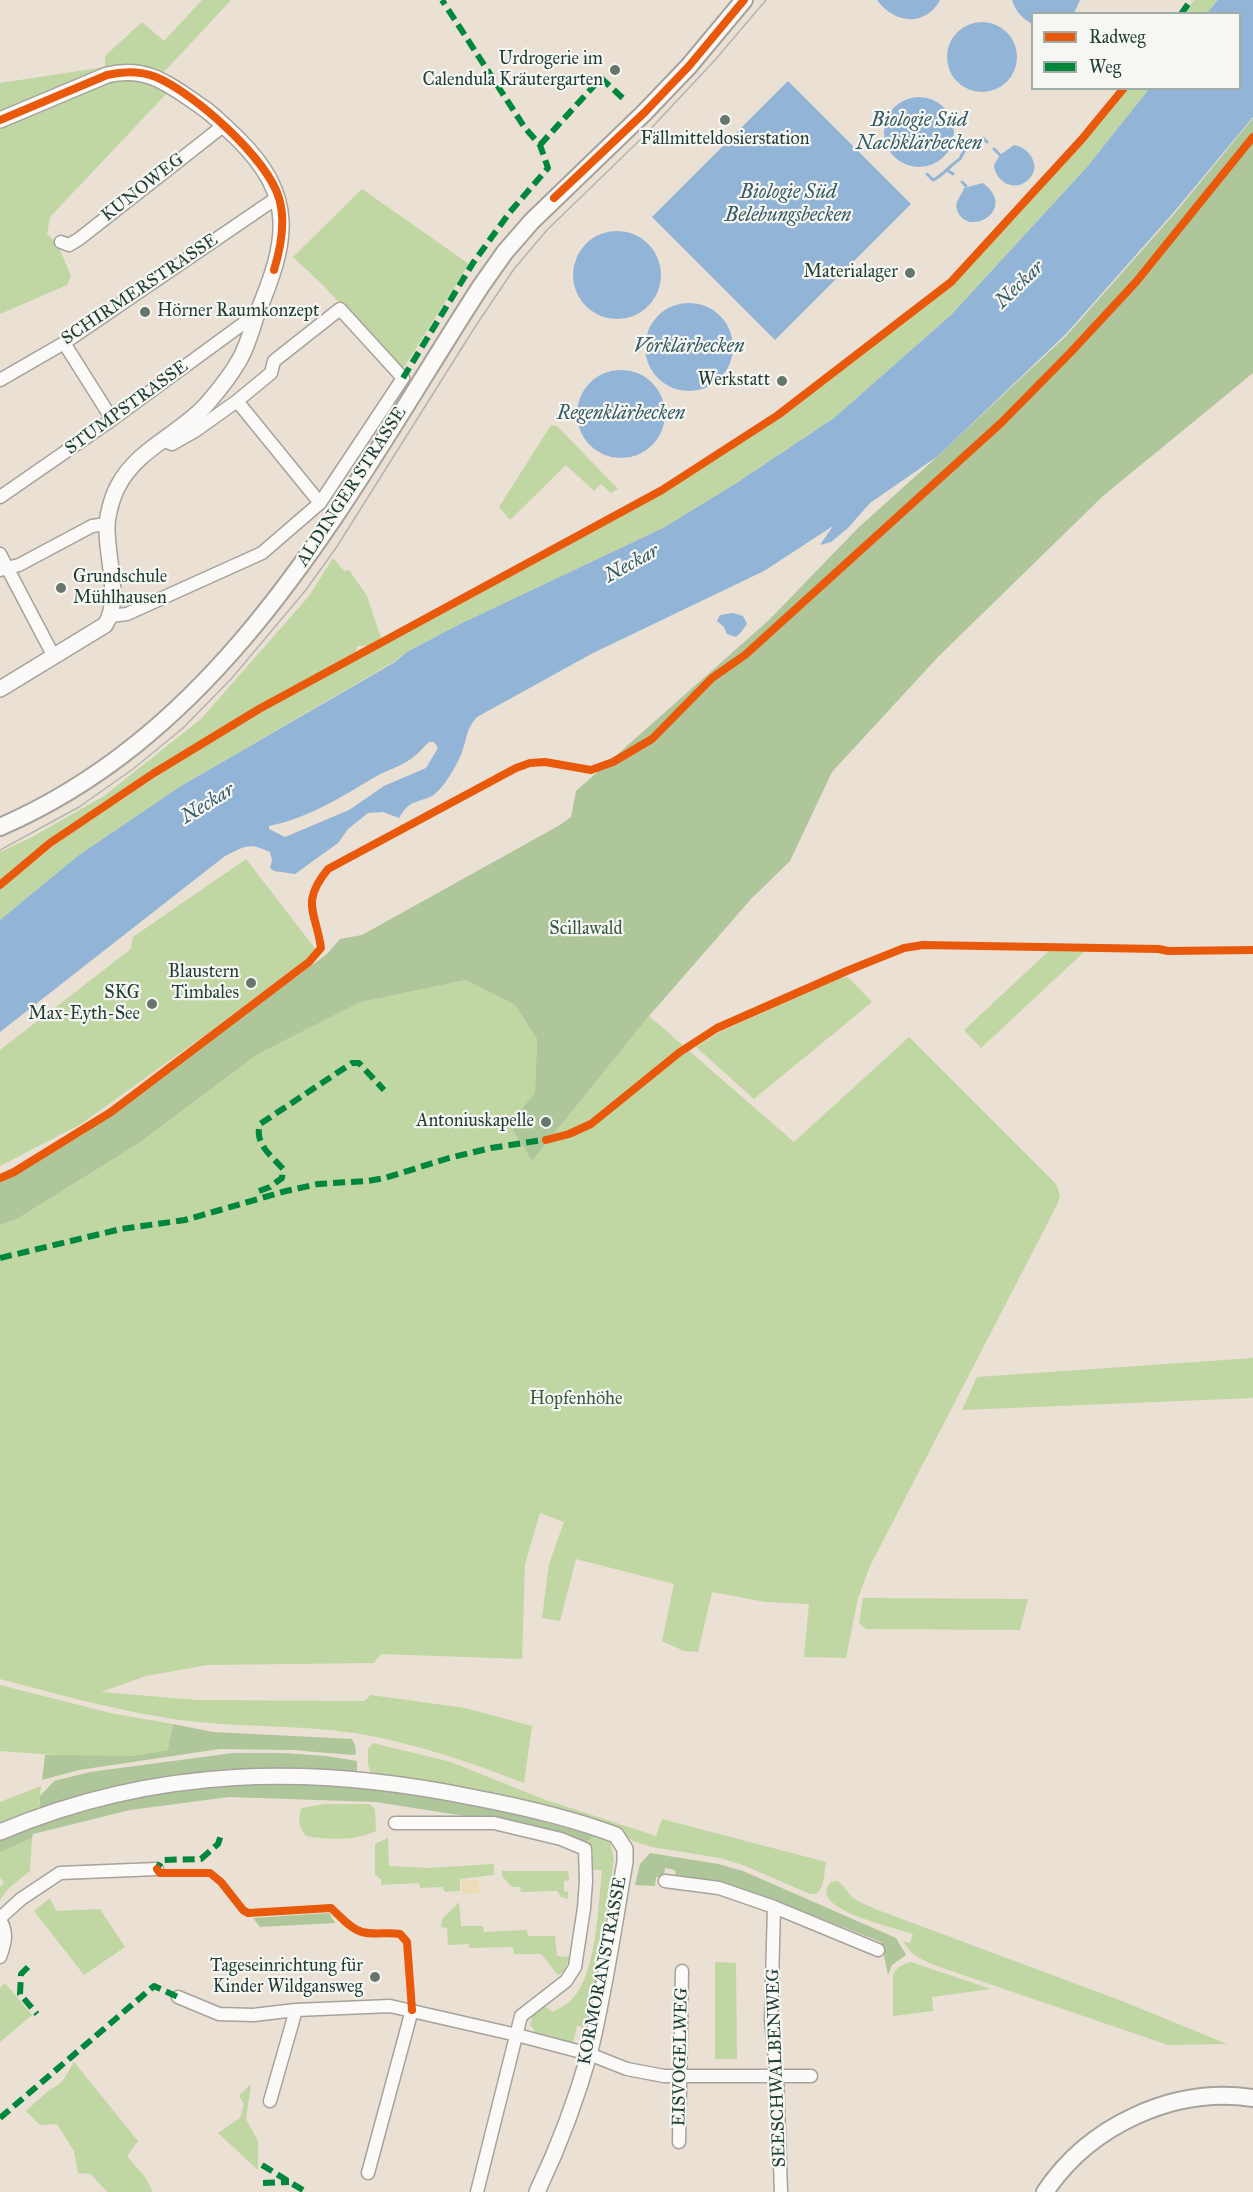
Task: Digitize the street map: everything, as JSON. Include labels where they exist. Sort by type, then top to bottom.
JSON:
[{"type":"main road","name":"ALDINGER STRASSE","points":[[0,827],[58,798],[147,736],[199,689],[249,634],[309,555],[505,252],[554,198],[645,112],[689,66],[744,0]]},
{"type":"main road","name":"ALDINGER STRASSE","points":[[0,834],[18,819]]},
{"type":"main road","points":[[1045,2192],[1066,2166],[1085,2148],[1104,2133],[1140,2114],[1170,2103],[1195,2098],[1215,2096],[1253,2098]]},
{"type":"street","points":[[0,120],[107,75],[136,72],[157,78],[208,111],[246,147],[267,175],[278,197],[282,218],[278,259],[241,356],[205,406],[139,458],[117,488],[107,524],[113,602],[111,616]]},
{"type":"street","name":"KUNOWEG","points":[[61,242],[69,245],[79,239],[224,126]]},
{"type":"street","name":"SCHIRMERSTRASSE","points":[[0,380],[64,343],[278,197]]},
{"type":"street","name":"ALDINGER STRASSE","points":[[0,689],[105,625],[111,616],[127,614],[262,553],[321,503],[403,378],[340,309],[274,361],[271,373],[237,401],[321,503]]},
{"type":"street","name":"STUMPSTRASSE","points":[[0,497],[244,323],[254,323]]},
{"type":"street","points":[[64,343],[112,419]]},
{"type":"street","points":[[162,440],[172,444],[195,431],[237,401]]},
{"type":"street","points":[[4,569],[19,566],[92,526],[107,524]]},
{"type":"street","points":[[0,554],[4,569],[53,655]]},
{"type":"street","name":"KORMORANSTRASSE","points":[[0,1832],[35,1817],[136,1789],[200,1779],[278,1776],[362,1780],[445,1791],[522,1807],[616,1835],[622,1841],[625,1849],[625,1862],[600,2006],[589,2054],[570,2112],[537,2192]]},
{"type":"street","points":[[396,1823],[494,1823],[561,1839],[585,1850],[584,1908],[575,1967],[566,1981],[521,2016],[477,2192]]},
{"type":"street","points":[[0,1957],[4,1947],[5,1928],[0,1919],[21,1899],[60,1873],[142,1874],[157,1869]]},
{"type":"street","points":[[665,1881],[719,1888],[774,1907],[878,1950]]},
{"type":"street","name":"SEESCHWALBENWEG","points":[[774,1907],[771,2020],[777,2077],[782,2192]]},
{"type":"street","name":"EISVOGELWEG","points":[[680,2142],[682,1971]]},
{"type":"street","points":[[178,1997],[219,2014],[253,2015],[296,2010],[390,2006],[517,2035],[589,2054],[627,2069],[664,2076],[811,2076]]},
{"type":"street","points":[[270,2101],[296,2010]]},
{"type":"street","points":[[368,2173],[412,2010]]},
{"type":"green space","points":[[202,0],[231,0],[163,73],[143,66],[111,68],[0,114],[0,83],[105,67],[105,56],[142,22],[164,41]]},
{"type":"green space","points":[[1194,0],[1218,0],[1208,12],[1186,12]]},
{"type":"green space","points":[[119,77],[153,83],[168,92],[50,217],[47,234],[57,243],[71,276],[67,285],[0,314],[0,124]]},
{"type":"green space","points":[[1127,90],[1148,90],[1087,167],[951,315],[834,418],[735,484],[663,528],[458,625],[407,652],[181,786],[79,855],[0,920],[0,889],[59,841],[201,747],[686,477],[784,415],[950,286]]},
{"type":"green space","name":"Scillawald","points":[[1253,118],[1253,373],[1103,496],[938,657],[832,772],[790,861],[751,899],[649,1016],[532,1161],[510,1125],[535,1092],[537,1039],[515,1005],[466,980],[361,1002],[258,1054],[139,1143],[17,1219],[0,1225],[0,1182],[82,1135],[327,954],[340,939],[362,935],[571,817],[576,791],[769,620],[858,528],[1066,336],[1175,213]]},
{"type":"green space","points":[[362,189],[469,264],[401,372],[324,286],[293,257]]},
{"type":"green space","points":[[551,425],[557,426],[618,489],[611,493],[601,484],[594,491],[566,465],[510,520],[499,507]]},
{"type":"green space","points":[[333,558],[344,571],[349,570],[367,596],[381,638],[370,646],[357,646],[356,653],[362,651],[255,708],[147,775],[49,842],[0,883],[0,852],[32,837],[104,796],[201,719],[309,596]]},
{"type":"green space","name":"SKG Max-Eyth-See","points":[[246,859],[317,951],[81,1124],[0,1166],[0,1050],[131,949],[133,937]]},
{"type":"green space","points":[[1049,951],[1084,952],[981,1048],[964,1030]]},
{"type":"green space","points":[[848,977],[872,1002],[754,1099],[696,1047],[720,1032],[840,978]]},
{"type":"green space","name":"Hopfenhöhe","points":[[466,980],[515,1005],[537,1039],[535,1092],[511,1125],[532,1161],[649,1016],[794,1142],[909,1037],[1056,1184],[1060,1195],[1058,1203],[870,1566],[858,1598],[846,1658],[804,1657],[809,1604],[766,1602],[712,1592],[698,1652],[684,1651],[662,1641],[674,1584],[576,1559],[560,1621],[542,1618],[549,1564],[564,1522],[540,1513],[525,1564],[522,1659],[381,1654],[374,1663],[207,1665],[146,1676],[101,1692],[197,1700],[364,1701],[371,1695],[465,1708],[532,1726],[524,1783],[440,1754],[376,1737],[331,1730],[218,1724],[173,1719],[107,1706],[0,1679],[0,1225],[17,1219],[139,1143],[258,1054],[361,1002]]},
{"type":"green space","points":[[1253,1358],[1253,1398],[962,1410],[977,1377]]},
{"type":"green space","points":[[863,1598],[1028,1599],[1020,1630],[866,1629],[859,1623]]},
{"type":"green space","points":[[0,1685],[110,1713],[173,1724],[169,1750],[132,1756],[83,1757],[0,1751]]},
{"type":"green space","points":[[173,1724],[213,1732],[352,1739],[356,1754],[220,1749],[79,1770],[42,1780],[45,1755],[132,1756],[168,1750]]},
{"type":"green space","points":[[373,1743],[451,1762],[543,1799],[656,1836],[662,1819],[826,1862],[823,1883],[816,1894],[810,1894],[743,1865],[720,1858],[652,1847],[633,1841],[615,1826],[603,1822],[445,1785],[371,1774],[368,1749]]},
{"type":"green space","points":[[233,1753],[283,1753],[357,1761],[357,1773],[169,1777],[101,1790],[39,1809],[40,1796],[54,1781],[90,1772]]},
{"type":"green space","points":[[285,1782],[374,1788],[503,1811],[595,1836],[584,1843],[503,1822],[376,1802],[229,1797],[130,1810],[33,1834],[32,1838],[0,1852],[0,1839],[31,1825],[169,1786]]},
{"type":"green space","points":[[41,1786],[38,1812],[0,1827],[0,1802]]},
{"type":"green space","points":[[325,1804],[369,1804],[375,1809],[376,1831],[359,1837],[342,1839],[306,1836],[300,1823],[302,1808]]},
{"type":"green space","points":[[595,1836],[610,1843],[614,1859],[591,2015],[587,2028],[577,2026],[573,2043],[537,2035],[530,2024],[533,2015],[544,2006],[553,2012],[569,2002],[585,1977],[591,1959],[602,1870],[591,1870],[593,1851],[584,1843]]},
{"type":"green space","points":[[32,1838],[30,1871],[8,1889],[0,1900],[0,1887],[4,1882],[0,1878],[0,1851]]},
{"type":"green space","points":[[388,1838],[389,1866],[428,1868],[494,1864],[494,1875],[460,1879],[460,1891],[445,1892],[442,1887],[420,1888],[419,1883],[381,1885],[381,1880],[375,1874],[375,1844]]},
{"type":"green space","points":[[650,1853],[718,1864],[743,1871],[896,1938],[906,1955],[892,1965],[888,1975],[881,1942],[795,1908],[717,1881],[676,1878],[675,1870],[665,1868],[664,1877],[656,1877],[655,1886],[635,1885],[640,1864]]},
{"type":"green space","points":[[502,1871],[568,1871],[569,1880],[564,1881],[564,1891],[568,1892],[568,1899],[561,1897],[557,1891],[521,1892],[520,1887],[512,1887],[502,1876]]},
{"type":"green space","points":[[837,1881],[853,1898],[875,1909],[1122,2001],[1227,2044],[1168,2045],[931,1964],[919,1958],[903,1941],[910,1943],[913,1934],[856,1916],[830,1901],[826,1892],[831,1882]]},
{"type":"green space","points":[[50,1898],[56,1911],[100,1909],[125,1947],[84,1975],[34,1911]]},
{"type":"green space","points":[[459,1902],[461,1926],[483,1926],[484,1932],[527,1930],[528,1936],[555,1936],[557,1956],[570,1957],[563,1972],[558,1975],[541,1954],[514,1954],[513,1947],[469,1948],[469,1944],[448,1945],[447,1928],[441,1927],[442,1919]]},
{"type":"green space","points":[[329,1913],[335,1923],[260,1927],[253,1918]]},
{"type":"green space","points":[[715,1962],[736,1963],[737,2059],[715,2059]]},
{"type":"green space","points":[[911,1962],[991,1989],[932,1997],[933,2011],[893,2016],[895,1971]]},
{"type":"green space","points":[[5,1983],[32,2015],[0,2042],[0,1988]]},
{"type":"green space","points":[[74,2062],[138,2141],[127,2156],[145,2177],[153,2192],[107,2192],[91,2174],[78,2173],[74,2151],[57,2124],[40,2125],[26,2111],[62,2082]]},
{"type":"green space","points":[[251,2084],[246,2119],[258,2141],[258,2170],[218,2133],[240,2118],[244,2104],[239,2096]]},
{"type":"sand","points":[[479,1880],[479,1894],[462,1894],[461,1881]]},
{"type":"water","points":[[877,0],[940,0],[926,15],[909,19],[891,14]]},
{"type":"water","points":[[1012,0],[1080,0],[1074,12],[1031,12],[1031,23],[1015,8]]},
{"type":"water","name":"Neckar","points":[[1218,0],[1253,0],[1253,117],[1174,212],[1066,334],[938,456],[870,503],[848,528],[831,542],[820,545],[833,526],[764,571],[593,653],[477,717],[469,730],[458,761],[443,785],[434,794],[409,806],[399,818],[383,812],[368,813],[348,829],[338,843],[295,874],[274,871],[270,868],[272,860],[270,852],[257,847],[247,846],[225,856],[0,1032],[0,920],[79,855],[181,786],[395,662],[407,652],[458,625],[663,528],[735,484],[834,418],[951,315],[1087,167],[1148,90],[1241,90],[1241,12],[1208,12]],"holes":[[[429,742],[434,742],[438,748],[426,768],[384,786],[349,810],[285,837],[269,829],[269,826],[298,818],[324,806],[406,762]]]},
{"type":"water","name":"Biologie Süd Nachklärbecken","points":[[989,22],[1002,28],[1011,37],[1015,43],[1017,57],[1015,71],[1007,82],[996,90],[975,92],[957,82],[949,71],[947,50],[957,32],[968,24]]},
{"type":"water","name":"Biologie Süd Belebungsbecken","points":[[788,81],[911,204],[775,340],[652,217]]},
{"type":"water","name":"Biologie Süd Nachklärbecken","points":[[919,97],[932,100],[944,107],[951,119],[954,132],[951,145],[944,157],[932,164],[919,167],[906,164],[894,157],[887,145],[884,132],[887,119],[894,107],[906,100]]},
{"type":"water","points":[[1014,145],[1030,154],[1034,170],[1023,184],[1011,185],[998,176],[994,165],[1000,155]]},
{"type":"water","points":[[983,183],[993,193],[996,203],[987,218],[970,222],[962,218],[957,210],[957,201],[964,188]]},
{"type":"water","name":"Vorklärbecken","points":[[617,231],[642,238],[654,250],[661,275],[654,300],[642,312],[617,319],[592,312],[580,300],[573,275],[580,250],[592,238]]},
{"type":"water","name":"Vorklärbecken","points":[[680,303],[698,303],[714,310],[726,322],[733,338],[733,356],[726,372],[714,384],[698,391],[680,391],[664,384],[652,372],[645,356],[645,338],[652,322],[664,310]]},
{"type":"water","name":"Regenklärbecken","points":[[621,370],[638,374],[652,383],[661,397],[665,414],[661,431],[652,445],[638,454],[621,458],[604,454],[590,445],[581,431],[577,414],[581,397],[590,383],[604,374]]},
{"type":"water","points":[[733,613],[743,616],[747,624],[736,637],[727,634],[724,627],[717,621],[720,615]]},
{"type":"waterway","points":[[927,174],[933,180],[960,159],[972,144],[983,138],[987,142]]},
{"type":"waterway","points":[[994,149],[1000,155]]},
{"type":"waterway","points":[[947,170],[953,174]]},
{"type":"waterway","points":[[962,182],[966,186]]},
{"type":"tram line","points":[[0,850],[79,807],[133,769],[183,728],[232,678],[305,591],[336,548],[514,269],[547,230],[642,138],[715,60],[766,0]]},
{"type":"marked path","points":[[403,378],[473,263],[510,212],[548,168],[540,145],[525,128],[442,0]]},
{"type":"marked path","points":[[1182,12],[1191,0]]},
{"type":"marked path","points":[[540,145],[601,78],[627,102]]},
{"type":"marked path","points":[[259,1191],[270,1187],[282,1178],[283,1169],[261,1143],[260,1124],[352,1063],[359,1063],[384,1090]]},
{"type":"marked path","points":[[0,1258],[121,1229],[185,1220],[318,1184],[385,1178],[449,1158],[491,1148],[549,1139]]},
{"type":"marked path","points":[[160,1873],[157,1869],[162,1860],[201,1859],[218,1844],[221,1835]]},
{"type":"marked path","points":[[28,1967],[21,1974],[20,1994],[37,2014]]},
{"type":"marked path","points":[[0,2118],[154,1986],[178,1997]]},
{"type":"marked path","points":[[262,2165],[306,2192]]},
{"type":"marked path","points":[[263,2183],[289,2182]]},
{"type":"cycle path","points":[[554,198],[645,112],[689,66],[744,0]]},
{"type":"cycle path","points":[[0,120],[107,75],[132,72],[156,77],[172,85],[227,128],[245,146],[272,182],[279,198],[282,216],[281,243],[274,270]]},
{"type":"cycle path","points":[[0,885],[50,843],[154,773],[259,709],[662,490],[778,415],[951,282],[1082,139],[1122,90]]},
{"type":"cycle path","points":[[0,1178],[14,1172],[111,1112],[309,962],[321,948],[312,899],[319,881],[328,869],[516,768],[530,763],[545,762],[591,770],[613,762],[652,739],[712,678],[745,655],[1001,423],[1136,282],[1253,137]]},
{"type":"cycle path","points":[[546,1140],[569,1134],[591,1124],[680,1052],[717,1028],[904,948],[923,945],[1168,951],[1253,950]]},
{"type":"cycle path","points":[[157,1869],[160,1873],[210,1873],[248,1913],[331,1908],[349,1925],[362,1932],[400,1934],[407,1942],[412,2010]]},
{"type":"place","name":"Urdrogerie im Calendula Kräutergarten","points":[[615,70]]},
{"type":"place","name":"Fällmitteldosierstation","points":[[725,120]]},
{"type":"place","name":"Materialager","points":[[910,273]]},
{"type":"place","name":"Hörner Raumkonzept","points":[[145,312]]},
{"type":"place","name":"Werkstatt","points":[[782,381]]},
{"type":"place","name":"Grundschule Mühlhausen","points":[[61,588]]},
{"type":"place","name":"Blaustern Timbales","points":[[251,983]]},
{"type":"place","name":"SKG Max-Eyth-See","points":[[152,1004]]},
{"type":"place","name":"Antoniuskapelle","points":[[546,1122]]},
{"type":"place","name":"Tageseinrichtung für Kinder Wildgansweg","points":[[375,1977]]}]
